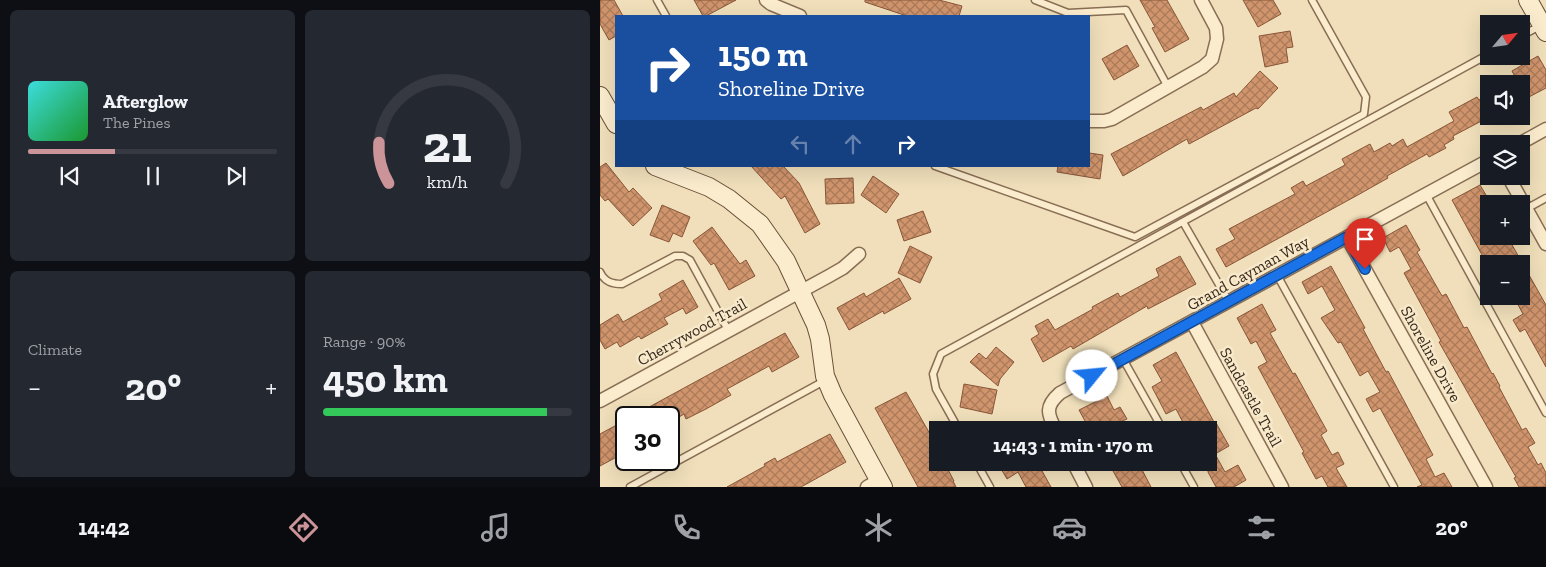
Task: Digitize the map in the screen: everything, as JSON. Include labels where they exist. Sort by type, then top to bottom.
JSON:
[{"type":"street","points":[[766,0],[783,10],[797,15]]},
{"type":"street","points":[[1090,121],[1112,119],[1203,68],[1212,59],[1217,40],[1216,28],[1201,0]]},
{"type":"street","points":[[1528,0],[1545,27]]},
{"type":"street","points":[[600,96],[615,122]]},
{"type":"street","points":[[1530,138],[1546,129]]},
{"type":"street","name":"Grand Cayman Way","points":[[1052,421],[1049,416],[1049,406],[1052,399],[1060,393],[1480,165]]},
{"type":"street","points":[[658,167],[709,187],[729,199],[760,224],[786,261],[816,325],[827,380],[832,395],[876,485]]},
{"type":"street","points":[[1530,216],[1546,244]]},
{"type":"street","name":"Shoreline Drive","points":[[1347,237],[1486,487]]},
{"type":"street","name":"Cherrywood Trail","points":[[600,401],[836,272],[860,254]]},
{"type":"street","name":"Sandcastle Trail","points":[[1192,322],[1282,487]]},
{"type":"street","points":[[1078,471],[1086,487]]},
{"type":"lane","points":[[657,0],[665,15]]},
{"type":"lane","points":[[1034,0],[1068,13],[1126,10],[1168,87]]},
{"type":"lane","points":[[937,167],[1135,237],[1364,114],[1366,97],[1312,0]]},
{"type":"lane","points":[[1530,33],[1545,27]]},
{"type":"lane","points":[[954,421],[936,389],[933,374],[942,354],[1480,59]]},
{"type":"lane","points":[[1426,194],[1546,413]]},
{"type":"lane","points":[[1530,207],[1546,198]]},
{"type":"lane","points":[[1184,222],[1229,302]]},
{"type":"lane","points":[[600,272],[603,277],[613,284],[622,284],[675,256],[683,256],[690,260],[728,330]]},
{"type":"lane","points":[[1277,275],[1394,487]]},
{"type":"lane","points":[[1124,359],[1157,421]]},
{"type":"lane","points":[[630,487],[827,380]]},
{"type":"lane","points":[[981,471],[990,487]]},
{"type":"lane","points":[[1185,471],[1194,487]]},
{"type":"building","points":[[600,0],[614,0],[622,15],[615,15],[615,37],[609,40],[600,24]]},
{"type":"building","points":[[694,0],[736,0],[708,15],[702,15]]},
{"type":"building","points":[[865,0],[939,0],[962,6],[959,15],[904,15],[865,2]]},
{"type":"building","points":[[1140,0],[1167,0],[1189,39],[1165,52],[1152,28],[1155,27]]},
{"type":"building","points":[[1243,0],[1273,0],[1281,14],[1258,27]]},
{"type":"building","points":[[1290,31],[1293,47],[1286,48],[1288,62],[1265,67],[1259,36]]},
{"type":"building","points":[[1127,45],[1139,66],[1114,80],[1102,59]]},
{"type":"building","points":[[1538,56],[1546,70],[1546,88],[1530,96],[1530,75],[1514,75],[1512,71],[1522,65],[1530,65],[1530,61]]},
{"type":"building","points":[[1260,71],[1278,88],[1258,109],[1256,108],[1189,144],[1187,139],[1123,176],[1111,154],[1201,107],[1203,110],[1234,93],[1236,97]]},
{"type":"building","points":[[1477,97],[1479,100],[1480,122],[1453,136],[1454,139],[1444,145],[1446,148],[1429,157],[1427,154],[1356,196],[1226,267],[1216,249],[1235,239],[1229,229],[1295,194],[1291,188],[1303,181],[1306,186],[1345,165],[1342,159],[1370,144],[1374,152],[1390,143],[1392,146],[1403,139],[1407,147],[1454,121],[1449,112]]},
{"type":"building","points":[[1090,153],[1103,155],[1100,179],[1057,172],[1058,167],[1090,167]]},
{"type":"building","points":[[606,163],[629,192],[633,188],[652,208],[633,226],[608,199],[605,201],[600,195],[600,167]]},
{"type":"building","points":[[752,167],[784,167],[799,183],[820,224],[805,233],[785,196],[781,199]]},
{"type":"building","points":[[873,176],[899,194],[886,213],[861,195]]},
{"type":"building","points":[[853,178],[854,203],[826,204],[825,179]]},
{"type":"building","points":[[1480,185],[1486,195],[1480,195],[1480,245],[1512,245],[1518,255],[1482,255],[1452,200]]},
{"type":"building","points":[[662,205],[690,217],[682,237],[673,233],[669,242],[650,235]]},
{"type":"building","points":[[923,211],[931,232],[904,241],[897,220]]},
{"type":"building","points":[[1406,225],[1420,250],[1417,252],[1442,296],[1446,294],[1464,328],[1467,327],[1522,430],[1526,428],[1535,443],[1528,447],[1538,465],[1541,463],[1546,473],[1546,487],[1519,487],[1514,478],[1516,477],[1439,342],[1441,341],[1404,273],[1411,269],[1399,247],[1390,252],[1383,238]]},
{"type":"building","points":[[712,227],[740,264],[746,260],[755,276],[729,290],[714,263],[711,265],[693,241]]},
{"type":"building","points":[[910,246],[932,257],[920,283],[898,273]]},
{"type":"building","points":[[1180,256],[1196,284],[1148,309],[1147,306],[1073,349],[1071,346],[1043,362],[1031,339],[1039,334],[1035,326],[1048,319],[1055,330],[1118,293],[1120,297],[1159,276],[1156,269]]},
{"type":"building","points":[[1331,266],[1365,328],[1363,329],[1386,372],[1388,371],[1433,455],[1426,459],[1435,477],[1444,473],[1452,487],[1417,487],[1422,485],[1380,408],[1373,412],[1366,399],[1380,392],[1368,371],[1360,376],[1341,342],[1338,343],[1321,318],[1335,310],[1322,286],[1308,294],[1302,282]]},
{"type":"building","points":[[1530,277],[1546,305],[1546,367],[1525,329],[1520,332],[1513,320],[1523,314],[1518,305],[1530,305]]},
{"type":"building","points":[[899,278],[911,299],[884,314],[883,311],[849,330],[837,308],[864,293],[866,297]]},
{"type":"building","points":[[683,280],[698,307],[686,314],[683,308],[664,318],[668,324],[641,339],[639,336],[620,347],[617,342],[605,349],[600,340],[600,325],[618,314],[623,322],[662,300],[659,294]]},
{"type":"building","points":[[1262,304],[1276,330],[1270,333],[1327,431],[1321,435],[1332,455],[1338,452],[1344,464],[1336,468],[1347,487],[1328,487],[1322,476],[1316,479],[1302,453],[1304,452],[1258,367],[1267,362],[1256,341],[1251,344],[1237,318]]},
{"type":"building","points":[[785,333],[799,357],[772,372],[769,366],[727,389],[731,395],[686,419],[684,414],[680,416],[680,406],[651,406]]},
{"type":"building","points":[[996,347],[1014,362],[1000,379],[998,386],[970,362],[979,353],[986,359]]},
{"type":"building","points":[[1176,352],[1213,421],[1182,421],[1176,409],[1166,414],[1152,387],[1162,381],[1153,365]]},
{"type":"building","points":[[964,384],[997,390],[992,414],[960,407]]},
{"type":"building","points":[[906,392],[929,432],[929,471],[949,471],[956,487],[918,487],[875,408]]},
{"type":"building","points":[[1107,396],[1114,410],[1120,407],[1127,419],[1122,421],[1085,421],[1079,410]]},
{"type":"building","points":[[1217,425],[1229,446],[1217,453]]},
{"type":"building","points":[[615,426],[615,458],[600,466],[600,434]]},
{"type":"building","points":[[830,434],[846,462],[801,487],[727,487],[765,466],[764,464],[775,458],[777,462]]},
{"type":"building","points":[[1217,458],[1225,472],[1238,465],[1246,480],[1234,487],[1216,487],[1208,472],[1217,471]]},
{"type":"building","points":[[1002,471],[1042,471],[1051,487],[1026,487],[1018,472],[1007,479]]},
{"type":"building","points":[[1113,471],[1143,471],[1151,487],[1122,487]]},
{"type":"route","points":[[1092,376],[1347,237],[1365,269]]}]
